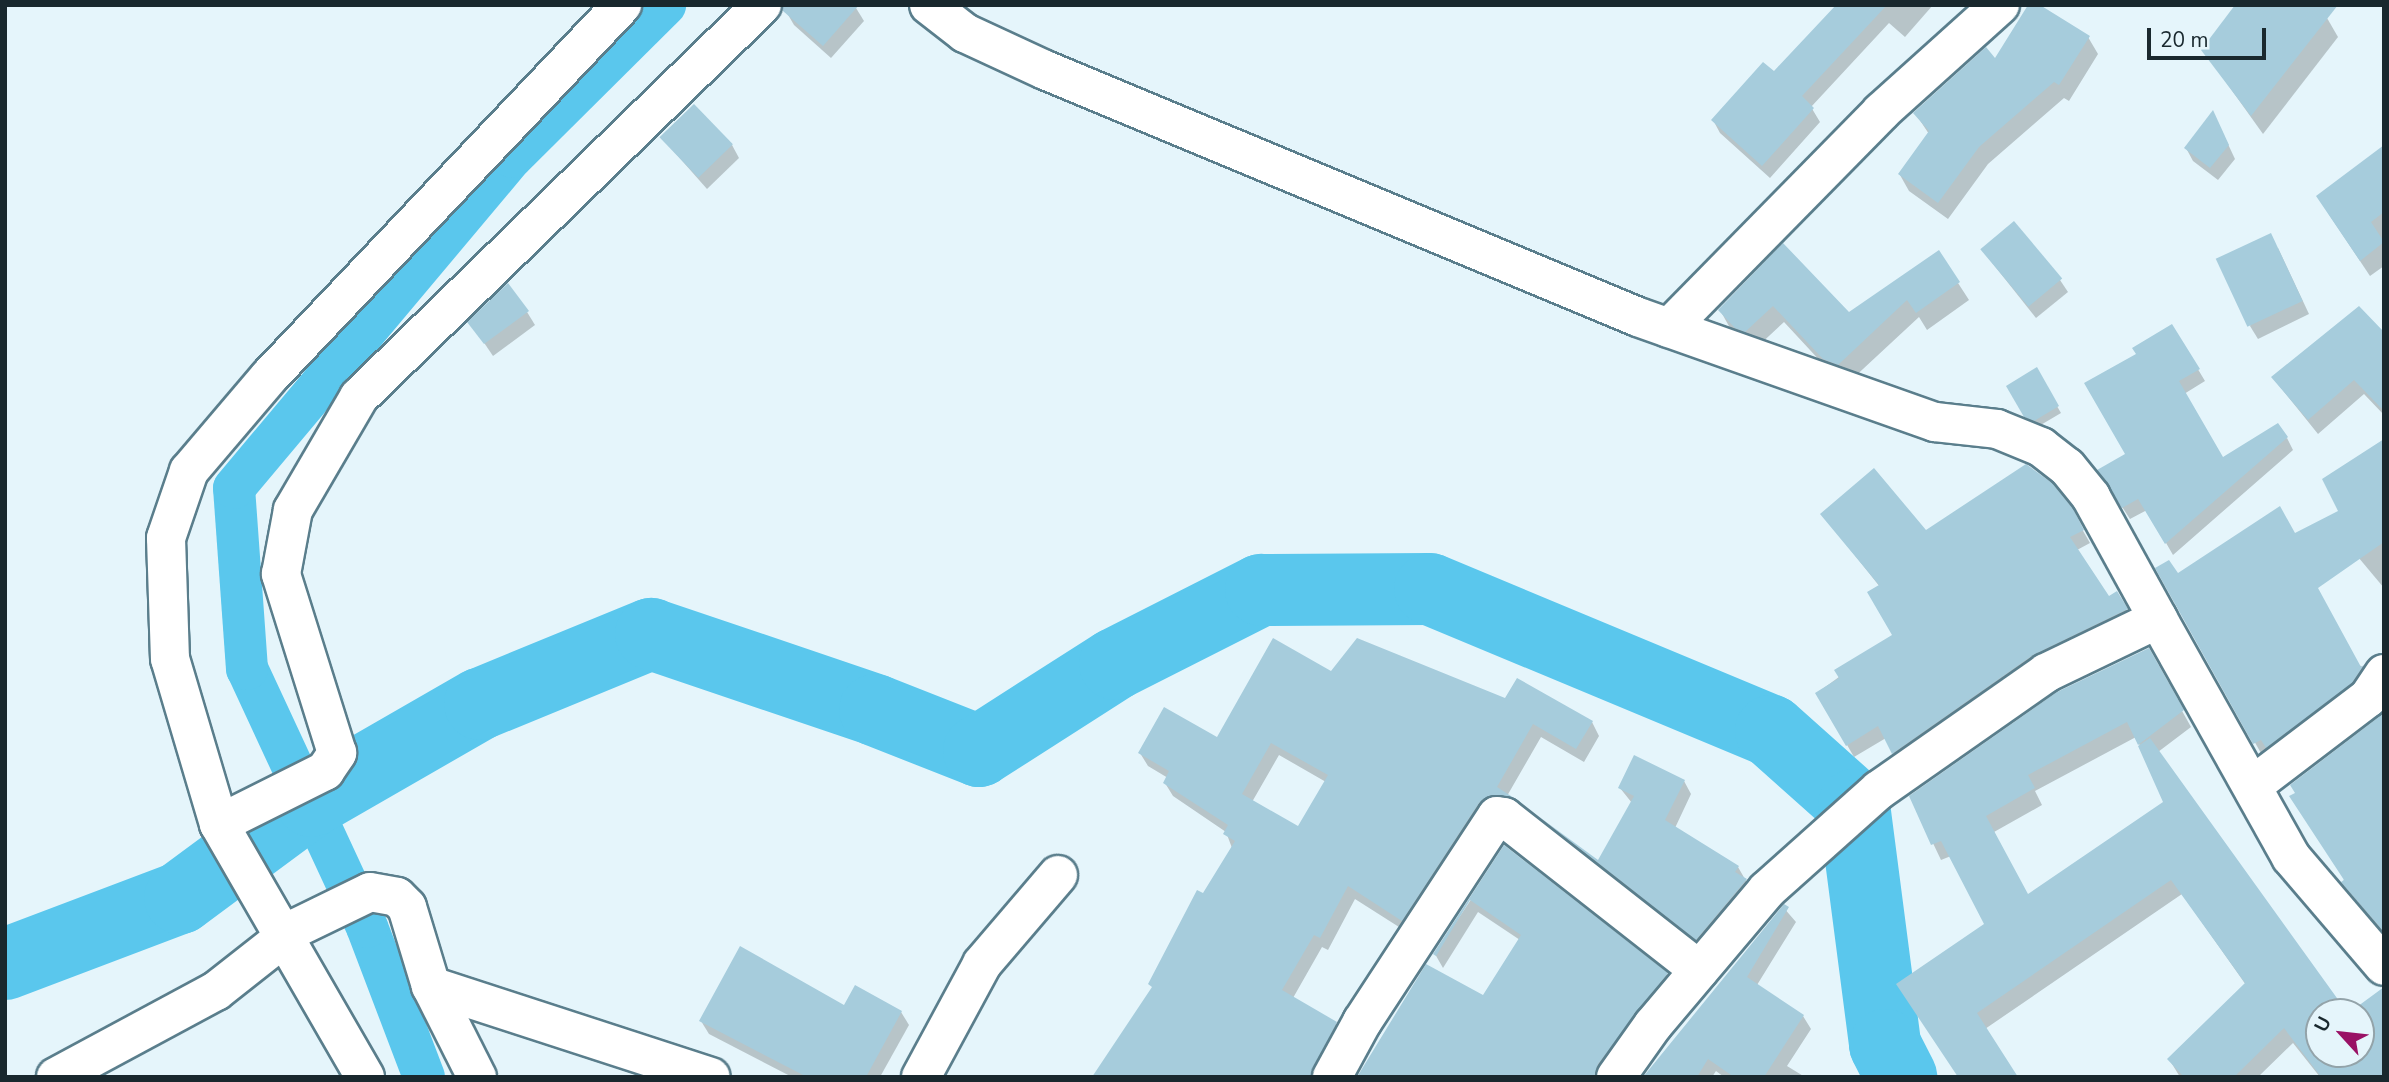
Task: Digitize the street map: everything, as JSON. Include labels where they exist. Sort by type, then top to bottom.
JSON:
[{"type":"street","points":[[365,1077],[283,925],[223,832],[170,659],[166,538],[189,471],[269,377],[622,5]]},
{"type":"street","points":[[223,832],[261,802],[325,771],[337,753],[281,574],[293,510],[359,397],[762,5]]},
{"type":"street","points":[[929,5],[965,33],[1142,113],[1669,328],[1935,422],[1997,429],[2041,447],[2067,467],[2091,497],[2291,857],[2384,966]]},
{"type":"street","points":[[1669,328],[1881,112],[2000,5]]},
{"type":"street","points":[[1616,1077],[1699,970],[1767,890],[1879,790],[2046,673],[2158,619]]},
{"type":"street","points":[[2252,786],[2368,698],[2384,674]]},
{"type":"street","points":[[1332,1077],[1362,1022],[1497,816],[1504,817],[1699,970]]},
{"type":"street","points":[[920,1077],[982,964],[1058,875]]},
{"type":"street","points":[[56,1077],[216,991],[283,925],[370,892],[397,897],[407,907],[431,986],[477,1077]]},
{"type":"street","points":[[431,986],[711,1077]]},
{"type":"building","points":[[783,5],[859,5],[823,46],[783,11]]},
{"type":"building","points":[[1836,5],[1887,5],[1802,96],[1814,108],[1762,166],[1711,120],[1763,62],[1774,71]]},
{"type":"building","points":[[2028,5],[2040,5],[2090,36],[2059,85],[2054,82],[1979,147],[1938,203],[1898,174],[1929,131],[1913,113],[1986,47],[1995,58]]},
{"type":"building","points":[[2235,5],[2338,5],[2251,116],[2201,50]]},
{"type":"building","points":[[694,104],[733,144],[698,178],[659,137]]},
{"type":"building","points":[[2213,110],[2229,145],[2210,168],[2184,148]]},
{"type":"building","points":[[2384,145],[2384,212],[2371,222],[2384,242],[2360,261],[2316,196]]},
{"type":"building","points":[[2014,221],[2062,278],[2029,307],[1980,249]]},
{"type":"building","points":[[2271,233],[2303,301],[2247,327],[2216,259]]},
{"type":"building","points":[[1783,243],[1849,312],[1939,250],[1960,282],[1916,313],[1907,300],[1838,365],[1823,359],[1773,306],[1745,332],[1735,328],[1718,310]]},
{"type":"building","points":[[508,283],[529,311],[484,344],[467,322]]},
{"type":"building","points":[[2359,306],[2384,332],[2384,411],[2354,380],[2308,420],[2271,377]]},
{"type":"building","points":[[2172,324],[2200,369],[2179,381],[2223,457],[2278,423],[2288,437],[2165,544],[2138,499],[2122,508],[2097,470],[2125,454],[2084,383],[2136,354],[2132,348]]},
{"type":"building","points":[[2037,367],[2059,406],[2034,421],[2024,417],[2006,386]]},
{"type":"building","points":[[2384,439],[2384,542],[2318,588],[2361,667],[2364,665],[2352,683],[2266,748],[2261,740],[2253,744],[2155,568],[2169,560],[2178,573],[2280,506],[2295,533],[2338,511],[2322,479]]},
{"type":"building","points":[[2026,464],[2052,483],[2073,509],[2084,530],[2070,537],[2109,596],[2117,591],[2128,609],[2033,655],[1892,754],[1878,726],[1846,746],[1815,693],[1839,678],[1834,670],[1892,635],[1867,592],[1879,585],[1820,514],[1874,468],[1926,530]]},
{"type":"building","points":[[1273,638],[1331,671],[1357,638],[1505,698],[1517,678],[1593,721],[1576,749],[1533,724],[1497,787],[1514,798],[1489,796],[1479,803],[1402,921],[1348,886],[1320,938],[1314,935],[1282,990],[1337,1022],[1310,1077],[1092,1077],[1152,987],[1148,984],[1197,890],[1203,893],[1235,841],[1223,834],[1228,825],[1163,783],[1169,771],[1138,753],[1164,707],[1217,737]],"holes":[[[1271,743],[1328,775],[1298,826],[1242,794]]]},
{"type":"building","points":[[2149,648],[2184,710],[2138,745],[2127,722],[2028,775],[2035,788],[1986,816],[2028,894],[2163,802],[2138,746],[2150,738],[2337,998],[2305,998],[2305,1056],[2284,1028],[2234,1077],[2184,1077],[2167,1059],[2245,983],[2171,880],[1977,1013],[2018,1077],[1958,1077],[1896,984],[1984,924],[1941,841],[1931,845],[1909,796],[2057,692]]},
{"type":"building","points":[[2384,713],[2384,932],[2341,882],[2344,880],[2289,796],[2295,793],[2290,785]]},
{"type":"building","points":[[1634,755],[1685,780],[1665,820],[1739,866],[1735,872],[1747,879],[1696,940],[1538,816],[1598,860],[1634,796],[1618,788]]},
{"type":"building","points":[[1504,845],[1668,973],[1598,1064],[1594,1077],[1357,1077],[1426,964],[1483,995],[1521,935],[1470,900],[1436,956],[1433,954]]},
{"type":"building","points":[[1784,904],[1789,907],[1747,977],[1804,1015],[1764,1077],[1734,1077],[1708,1059],[1697,1077],[1643,1077]]},
{"type":"building","points":[[740,946],[844,1005],[855,985],[902,1011],[866,1077],[807,1077],[699,1021]]},
{"type":"building","points":[[2384,987],[2384,1077],[2321,1077],[2314,1068],[2375,1068],[2375,998],[2369,998]]},
{"type":"waterway","points":[[424,1077],[367,927],[247,669],[234,488],[512,157],[665,5]]},
{"type":"waterway","points":[[5,964],[180,898],[311,801],[480,704],[651,634],[875,710],[979,751],[1115,664],[1261,590],[1430,589],[1771,731],[1854,805],[1885,1045],[1901,1077]]}]
